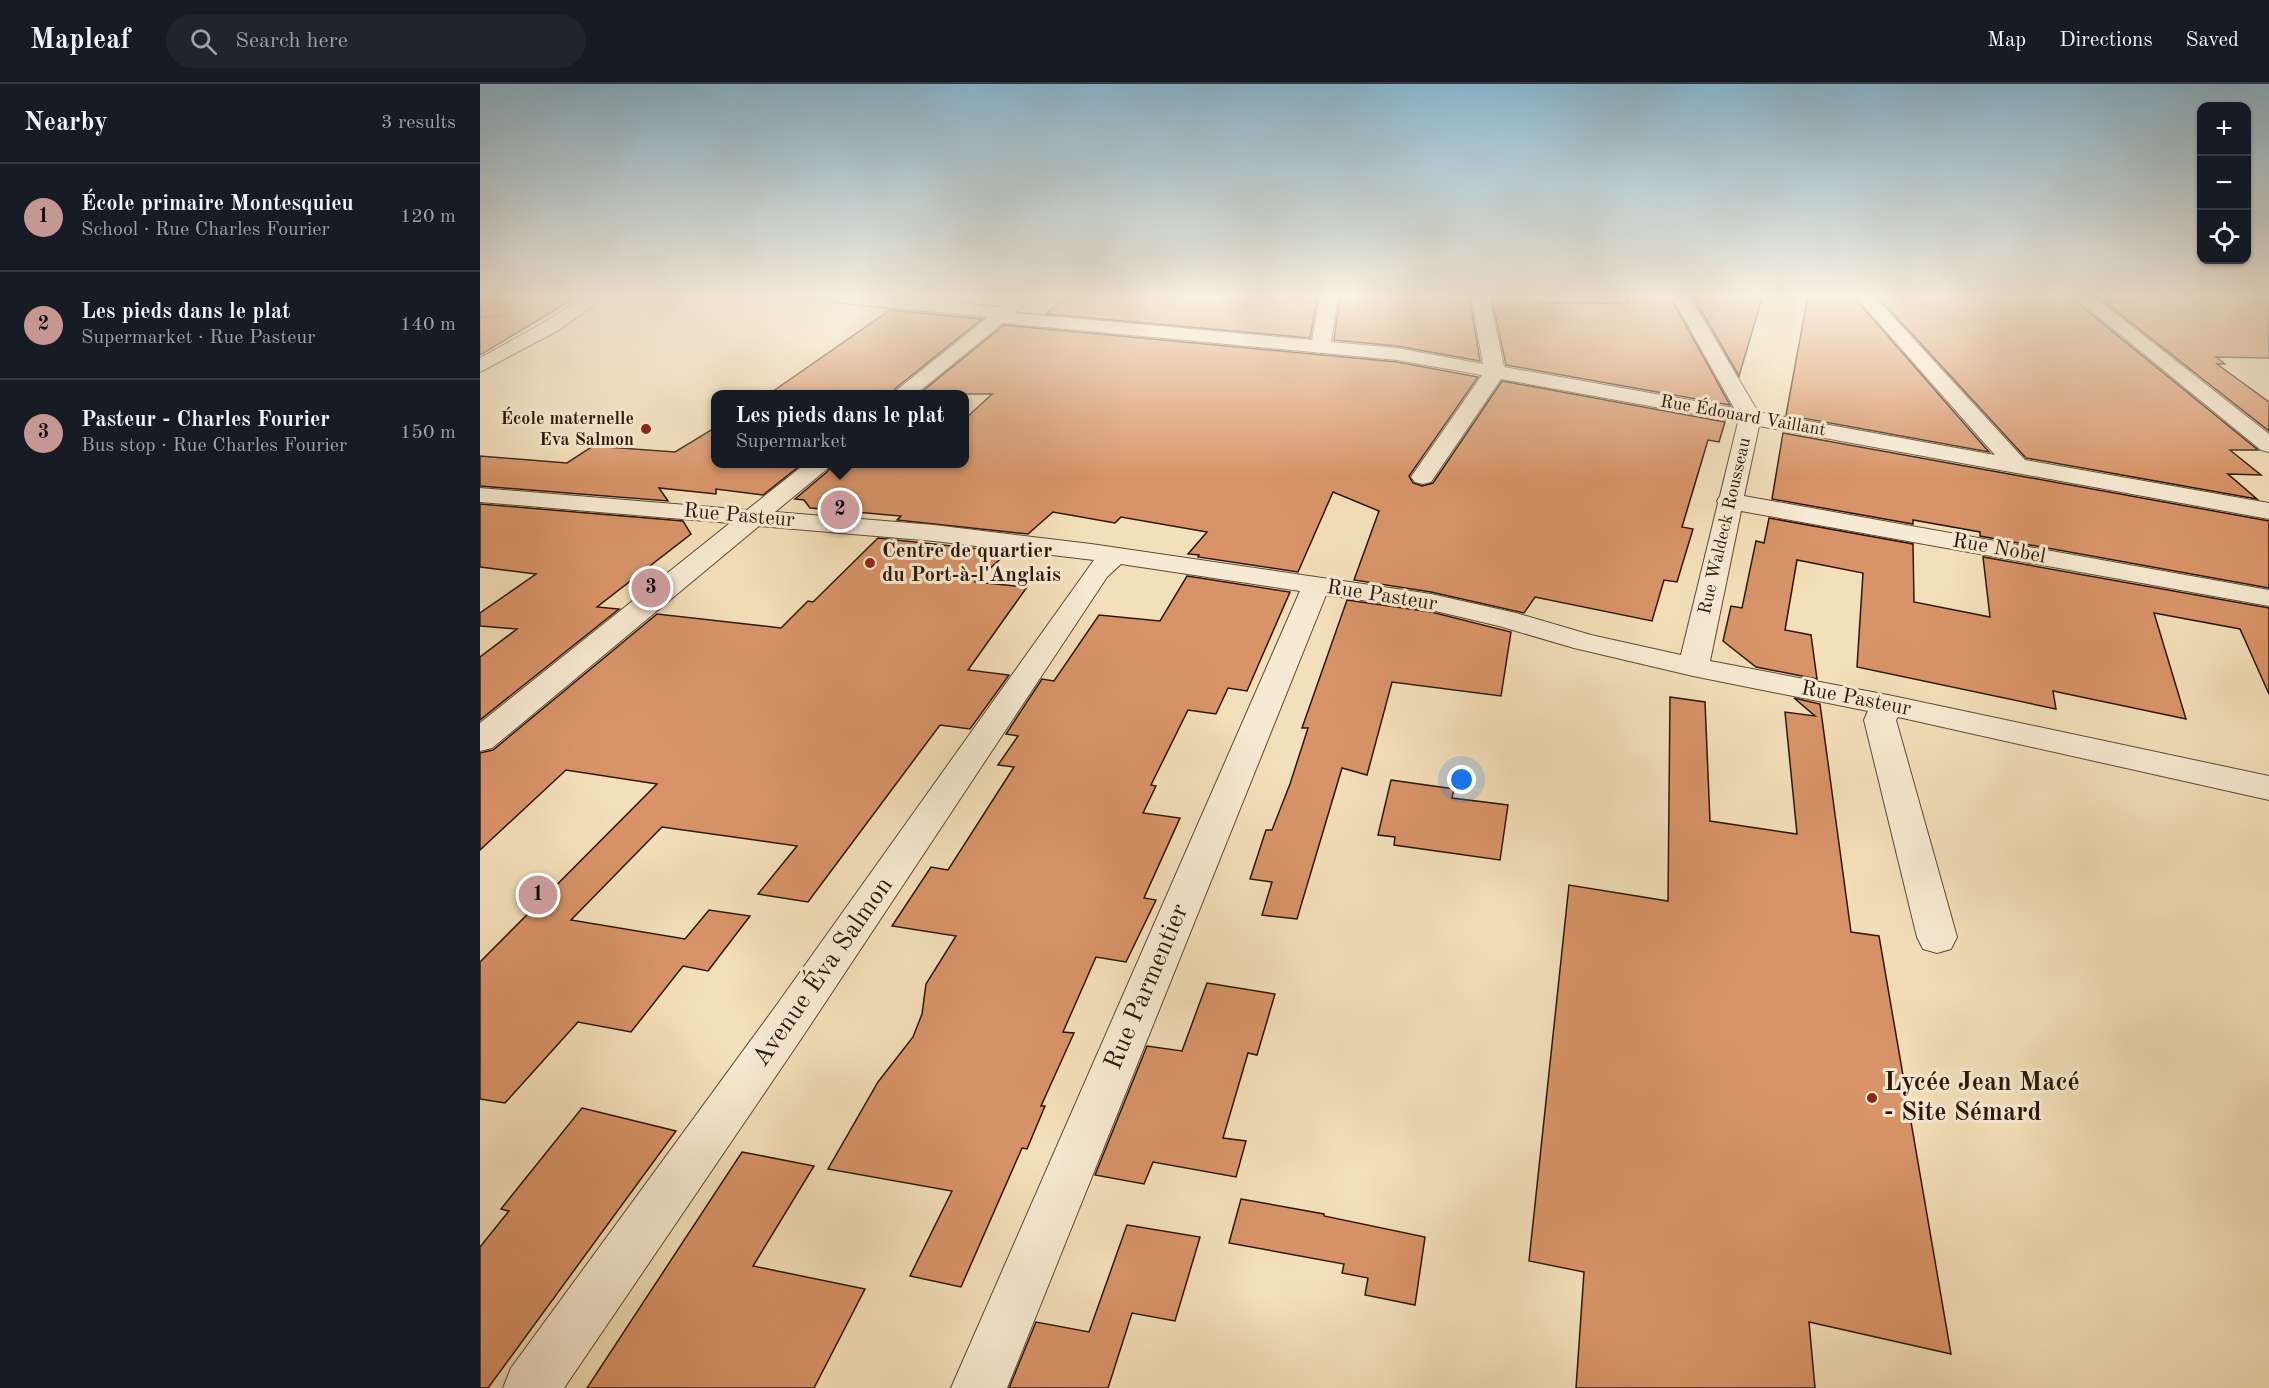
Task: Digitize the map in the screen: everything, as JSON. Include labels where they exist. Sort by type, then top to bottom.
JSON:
[{"type":"street","points":[[480,366],[498,356]]},
{"type":"street","points":[[909,390],[951,356]]},
{"type":"street","name":"Rue Édouard Vaillant","points":[[1407,356],[2269,511]]},
{"type":"street","points":[[1423,477],[1495,372],[1492,356]]},
{"type":"street","name":"Rue Waldeck Rousseau","points":[[1693,667],[1729,501],[1750,418],[1715,356]]},
{"type":"street","points":[[1918,356],[2017,465]]},
{"type":"street","points":[[2157,356],[2269,445]]},
{"type":"street","points":[[480,740],[814,468]]},
{"type":"street","name":"Rue Pasteur","points":[[480,495],[934,533],[1114,556],[1431,602],[1506,619],[1584,642],[1693,667],[1888,705],[2269,788]]},
{"type":"street","name":"Rue Nobel","points":[[1729,501],[2269,598]]},
{"type":"street","name":"Avenue Éva Salmon","points":[[531,1388],[788,1023],[1097,572],[1114,556]]},
{"type":"street","name":"Rue Parmentier","points":[[979,1388],[1316,586]]},
{"type":"street","points":[[1888,705],[1880,720],[1937,937]]},
{"type":"building","points":[[824,356],[936,356],[895,390],[775,390]]},
{"type":"building","points":[[966,356],[1332,356],[1397,362],[1478,377],[1409,476],[1413,483],[1422,486],[1433,483],[1502,381],[1725,422],[1719,442],[1708,440],[1682,527],[1693,529],[1677,582],[1664,580],[1652,621],[1535,597],[1524,613],[1431,592],[1354,580],[1379,511],[1333,492],[1298,572],[1188,554],[1207,532],[1121,517],[1115,523],[1053,512],[1028,534],[897,520],[901,516],[810,508],[804,500],[795,499],[830,468],[969,468],[969,415],[992,394],[969,394],[969,390],[924,390]]},
{"type":"building","points":[[1452,356],[1479,356],[1480,361]]},
{"type":"building","points":[[1504,356],[1703,356],[1730,405],[1506,365]]},
{"type":"building","points":[[1727,356],[1745,356],[1739,376]]},
{"type":"building","points":[[1797,356],[1905,356],[1989,452],[1786,415]]},
{"type":"building","points":[[1932,356],[2143,356],[2258,450],[2230,450],[2261,475],[2228,474],[2257,499],[2026,458]]},
{"type":"building","points":[[2173,356],[2269,356],[2269,358],[2216,357],[2225,364],[2217,364],[2269,402],[2269,431]]},
{"type":"building","points":[[711,430],[711,468],[797,468],[763,495],[716,489],[716,494],[659,488],[668,501],[480,486],[480,456],[567,463],[593,446],[675,452]]},
{"type":"building","points":[[1783,433],[2269,521],[2269,588],[1980,536],[1980,532],[1913,520],[1913,524],[1772,499]]},
{"type":"building","points":[[480,504],[683,521],[691,534],[597,607],[619,609],[480,720],[480,657],[517,629],[480,626],[480,613],[536,574],[480,567]]},
{"type":"building","points":[[1769,518],[1913,544],[1914,602],[1990,617],[1983,557],[2269,608],[2269,694],[2240,629],[2154,613],[2186,719],[2053,691],[2056,709],[1857,667],[1863,573],[1797,560],[1785,630],[1811,635],[1817,679],[1756,667],[1723,641],[1731,606],[1742,608],[1756,541],[1764,543]]},
{"type":"building","points":[[878,538],[1008,552],[975,582],[1027,587],[968,670],[1009,675],[970,729],[940,725],[808,902],[758,894],[797,846],[662,827],[571,920],[685,939],[709,910],[750,916],[708,971],[683,966],[631,1032],[578,1022],[505,1103],[480,1099],[480,962],[657,784],[566,770],[480,850],[480,753],[493,750],[657,614],[781,628],[808,601],[813,602]]},
{"type":"building","points":[[1187,576],[1290,592],[1247,691],[1228,688],[1216,714],[1188,710],[1151,785],[1156,786],[1143,813],[1180,818],[1144,898],[1156,900],[1126,962],[1096,957],[1063,1032],[1074,1033],[1041,1106],[1045,1106],[1027,1149],[1022,1148],[961,1287],[910,1276],[952,1191],[828,1169],[878,1082],[913,1037],[922,1014],[926,984],[956,936],[892,926],[931,867],[948,870],[1014,767],[998,765],[1018,736],[1006,734],[1042,679],[1054,681],[1099,615],[1160,621]]},
{"type":"building","points":[[1347,600],[1431,612],[1511,632],[1501,696],[1392,682],[1367,775],[1342,768],[1297,919],[1262,915],[1272,882],[1250,879],[1266,830],[1272,830],[1290,784],[1308,728],[1302,728]]},
{"type":"building","points":[[1670,697],[1705,702],[1710,821],[1797,834],[1785,712],[1815,716],[1794,698],[1820,704],[1851,932],[1879,936],[1951,1354],[1809,1322],[1815,1388],[1576,1388],[1584,1272],[1529,1261],[1569,885],[1668,901]]},
{"type":"building","points":[[1391,780],[1454,789],[1452,798],[1508,805],[1500,860],[1394,845],[1395,837],[1378,835]]},
{"type":"building","points":[[1207,983],[1275,994],[1257,1055],[1248,1053],[1223,1138],[1246,1141],[1236,1177],[1153,1162],[1144,1184],[1095,1175],[1147,1046],[1182,1051]]},
{"type":"building","points":[[582,1108],[676,1131],[488,1388],[480,1388],[480,1247],[509,1211],[501,1209]]},
{"type":"building","points":[[742,1152],[814,1166],[753,1266],[865,1289],[814,1388],[587,1388]]},
{"type":"building","points":[[1241,1199],[1324,1214],[1324,1216],[1425,1237],[1415,1305],[1365,1295],[1368,1278],[1342,1273],[1344,1264],[1229,1243]]},
{"type":"building","points":[[1127,1225],[1200,1237],[1175,1321],[1132,1313],[1108,1388],[1009,1388],[1036,1322],[1089,1332]]},
{"type":"place","name":"École maternelle Eva Salmon","points":[[646,429]]},
{"type":"place","name":"Les pieds dans le plat","points":[[840,510]]},
{"type":"place","name":"Centre de quartier du Port-à-l'Anglais","points":[[870,563]]},
{"type":"place","name":"Pasteur - Charles Fourier","points":[[651,588]]},
{"type":"place","name":"École primaire Montesquieu","points":[[538,895]]},
{"type":"place","name":"Lycée Jean Macé - Site Sémard","points":[[1872,1098]]}]
